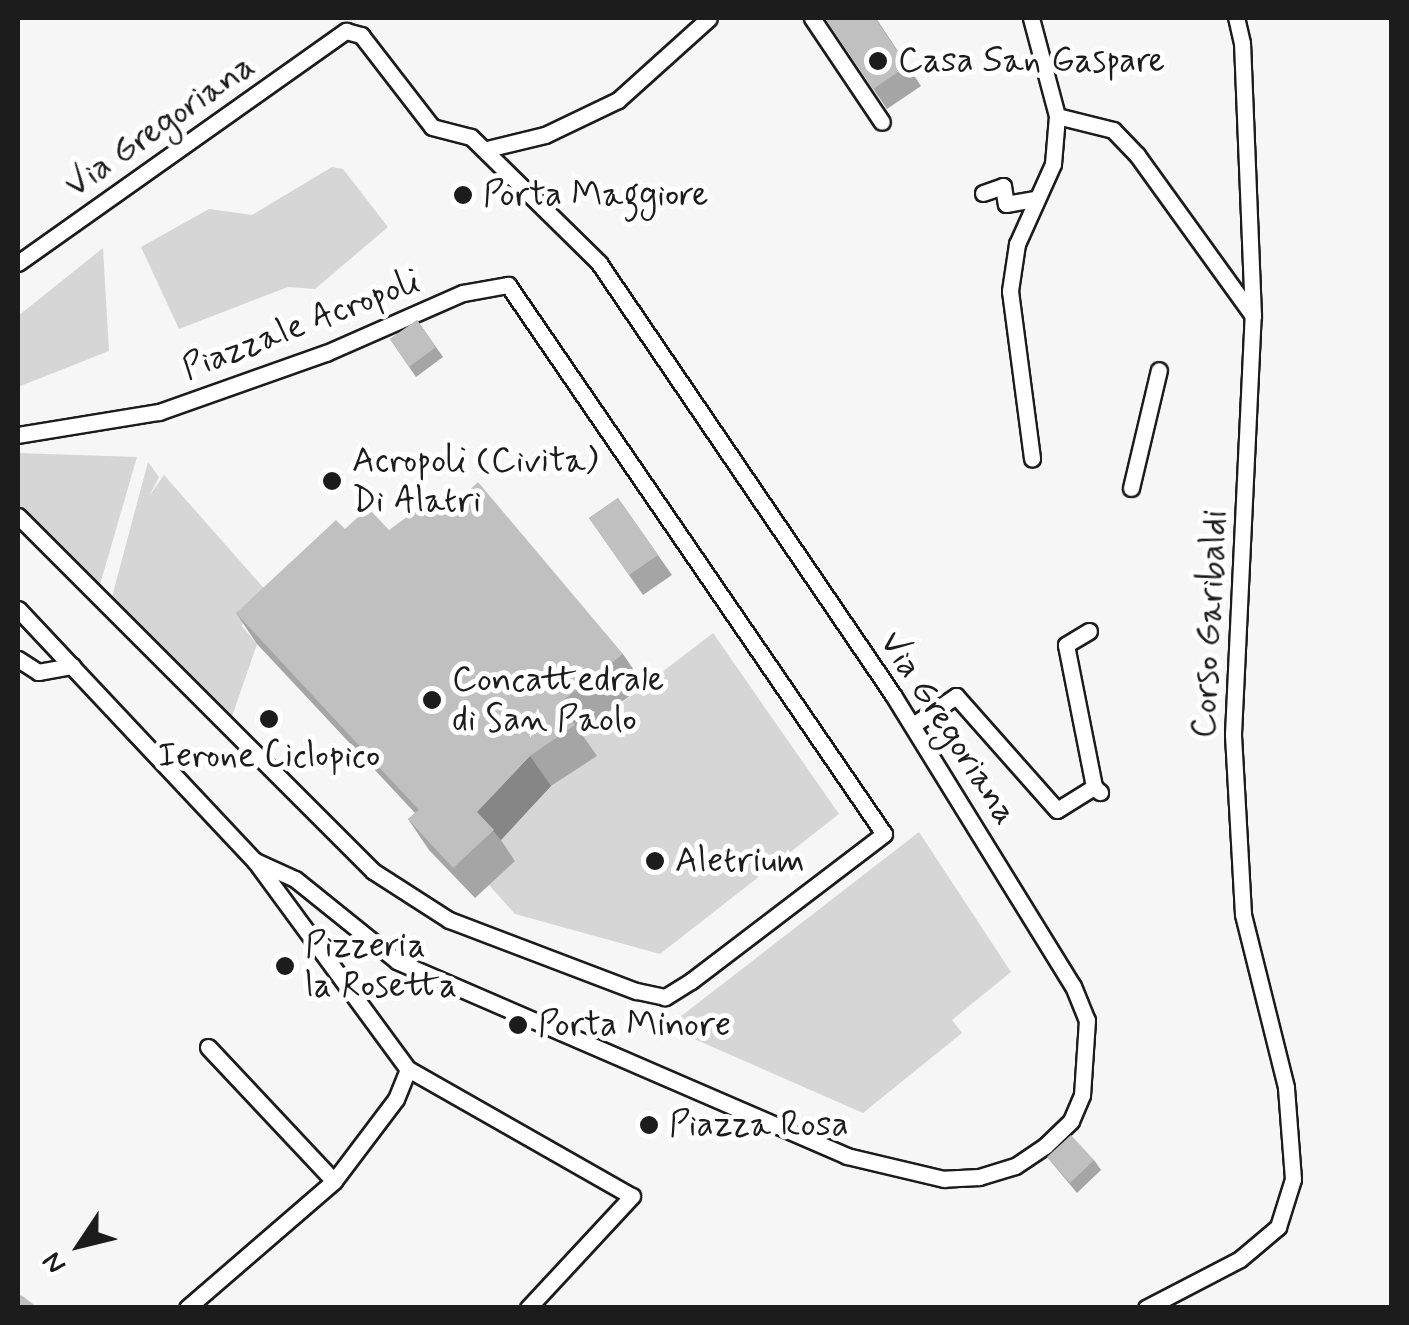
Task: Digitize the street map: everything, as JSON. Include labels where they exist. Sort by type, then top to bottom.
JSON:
[{"type":"lane","points":[[486,150],[546,135],[618,100],[708,18]]},
{"type":"lane","points":[[812,18],[882,122]]},
{"type":"lane","points":[[1031,18],[1057,116],[1053,164],[1017,244],[1010,291],[1032,459]]},
{"type":"lane","name":"Corso Garibaldi","points":[[1146,1308],[1240,1259],[1278,1227],[1293,1179],[1286,1087],[1243,914],[1233,734],[1254,316],[1242,42],[1236,18]]},
{"type":"lane","name":"Via Gregoriana","points":[[18,263],[346,32],[362,36],[432,127],[472,136],[599,262],[913,724],[1086,1020],[1082,1095],[1071,1120],[1015,1166],[979,1177],[944,1179],[847,1156],[433,976],[369,942],[295,879],[255,862]]},
{"type":"lane","points":[[1057,116],[1113,130],[1137,154],[1254,316]]},
{"type":"lane","points":[[983,192],[1003,186],[1006,204],[1034,199]]},
{"type":"lane","name":"Piazzale Acropoli","points":[[18,435],[159,412],[326,353],[464,293],[508,285],[884,834],[665,997],[418,906],[373,872],[18,516]]},
{"type":"lane","points":[[1131,488],[1159,370]]},
{"type":"lane","points":[[18,609],[255,862],[408,1069],[632,1196],[528,1308]]},
{"type":"lane","points":[[913,724],[956,696],[1057,810],[1097,789],[1066,645],[1089,632]]},
{"type":"lane","points":[[18,660],[38,672],[72,666]]},
{"type":"lane","points":[[208,1047],[334,1181]]},
{"type":"lane","points":[[187,1308],[334,1181],[396,1099],[408,1069]]},
{"type":"shaded area","points":[[332,167],[343,169],[388,227],[315,289],[288,287],[179,329],[141,247],[209,209],[252,215]]},
{"type":"shaded area","points":[[103,248],[109,351],[18,387],[18,316]]},
{"type":"shaded area","points":[[18,453],[137,457],[99,588],[18,505]]},
{"type":"shaded area","points":[[148,462],[159,477],[149,496],[164,475],[269,594],[244,616],[242,626],[257,644],[228,728],[109,608]]},
{"type":"shaded area","points":[[713,633],[839,814],[660,954],[515,914],[489,885],[515,860],[486,829],[520,820],[551,786],[596,756],[580,735]]},
{"type":"shaded area","points":[[919,832],[1011,972],[952,1020],[962,1033],[863,1113],[667,1027]]},
{"type":"building","name":"Casa San Gaspare","points":[[825,18],[875,18],[907,66],[873,89]]},
{"type":"building","points":[[417,320],[436,347],[409,367],[390,339]]},
{"type":"building","points":[[478,482],[623,654],[558,704],[575,725],[530,756],[477,812],[494,830],[453,868],[408,819],[419,810],[236,613],[336,520],[345,529],[368,508],[389,530],[422,506],[442,516]]},
{"type":"building","points":[[618,498],[658,555],[629,575],[589,518]]},
{"type":"building","points":[[1071,1135],[1094,1160],[1070,1183],[1047,1157]]},
{"type":"building","points":[[18,1294],[24,1297],[38,1308],[18,1308]]},
{"type":"place","name":"Casa San Gaspare","points":[[878,61]]},
{"type":"place","name":"Porta Maggiore","points":[[463,195]]},
{"type":"place","name":"Acropoli (Civita) Di Alatri","points":[[332,481]]},
{"type":"place","name":"Concattedrale di San Paolo","points":[[432,700]]},
{"type":"place","name":"Ierone Ciclopico","points":[[269,719]]},
{"type":"place","name":"Aletrium","points":[[655,861]]},
{"type":"place","name":"Pizzeria la Rosetta","points":[[285,966]]},
{"type":"place","name":"Porta Minore","points":[[518,1025]]},
{"type":"place","name":"Piazza Rosa","points":[[649,1125]]}]
